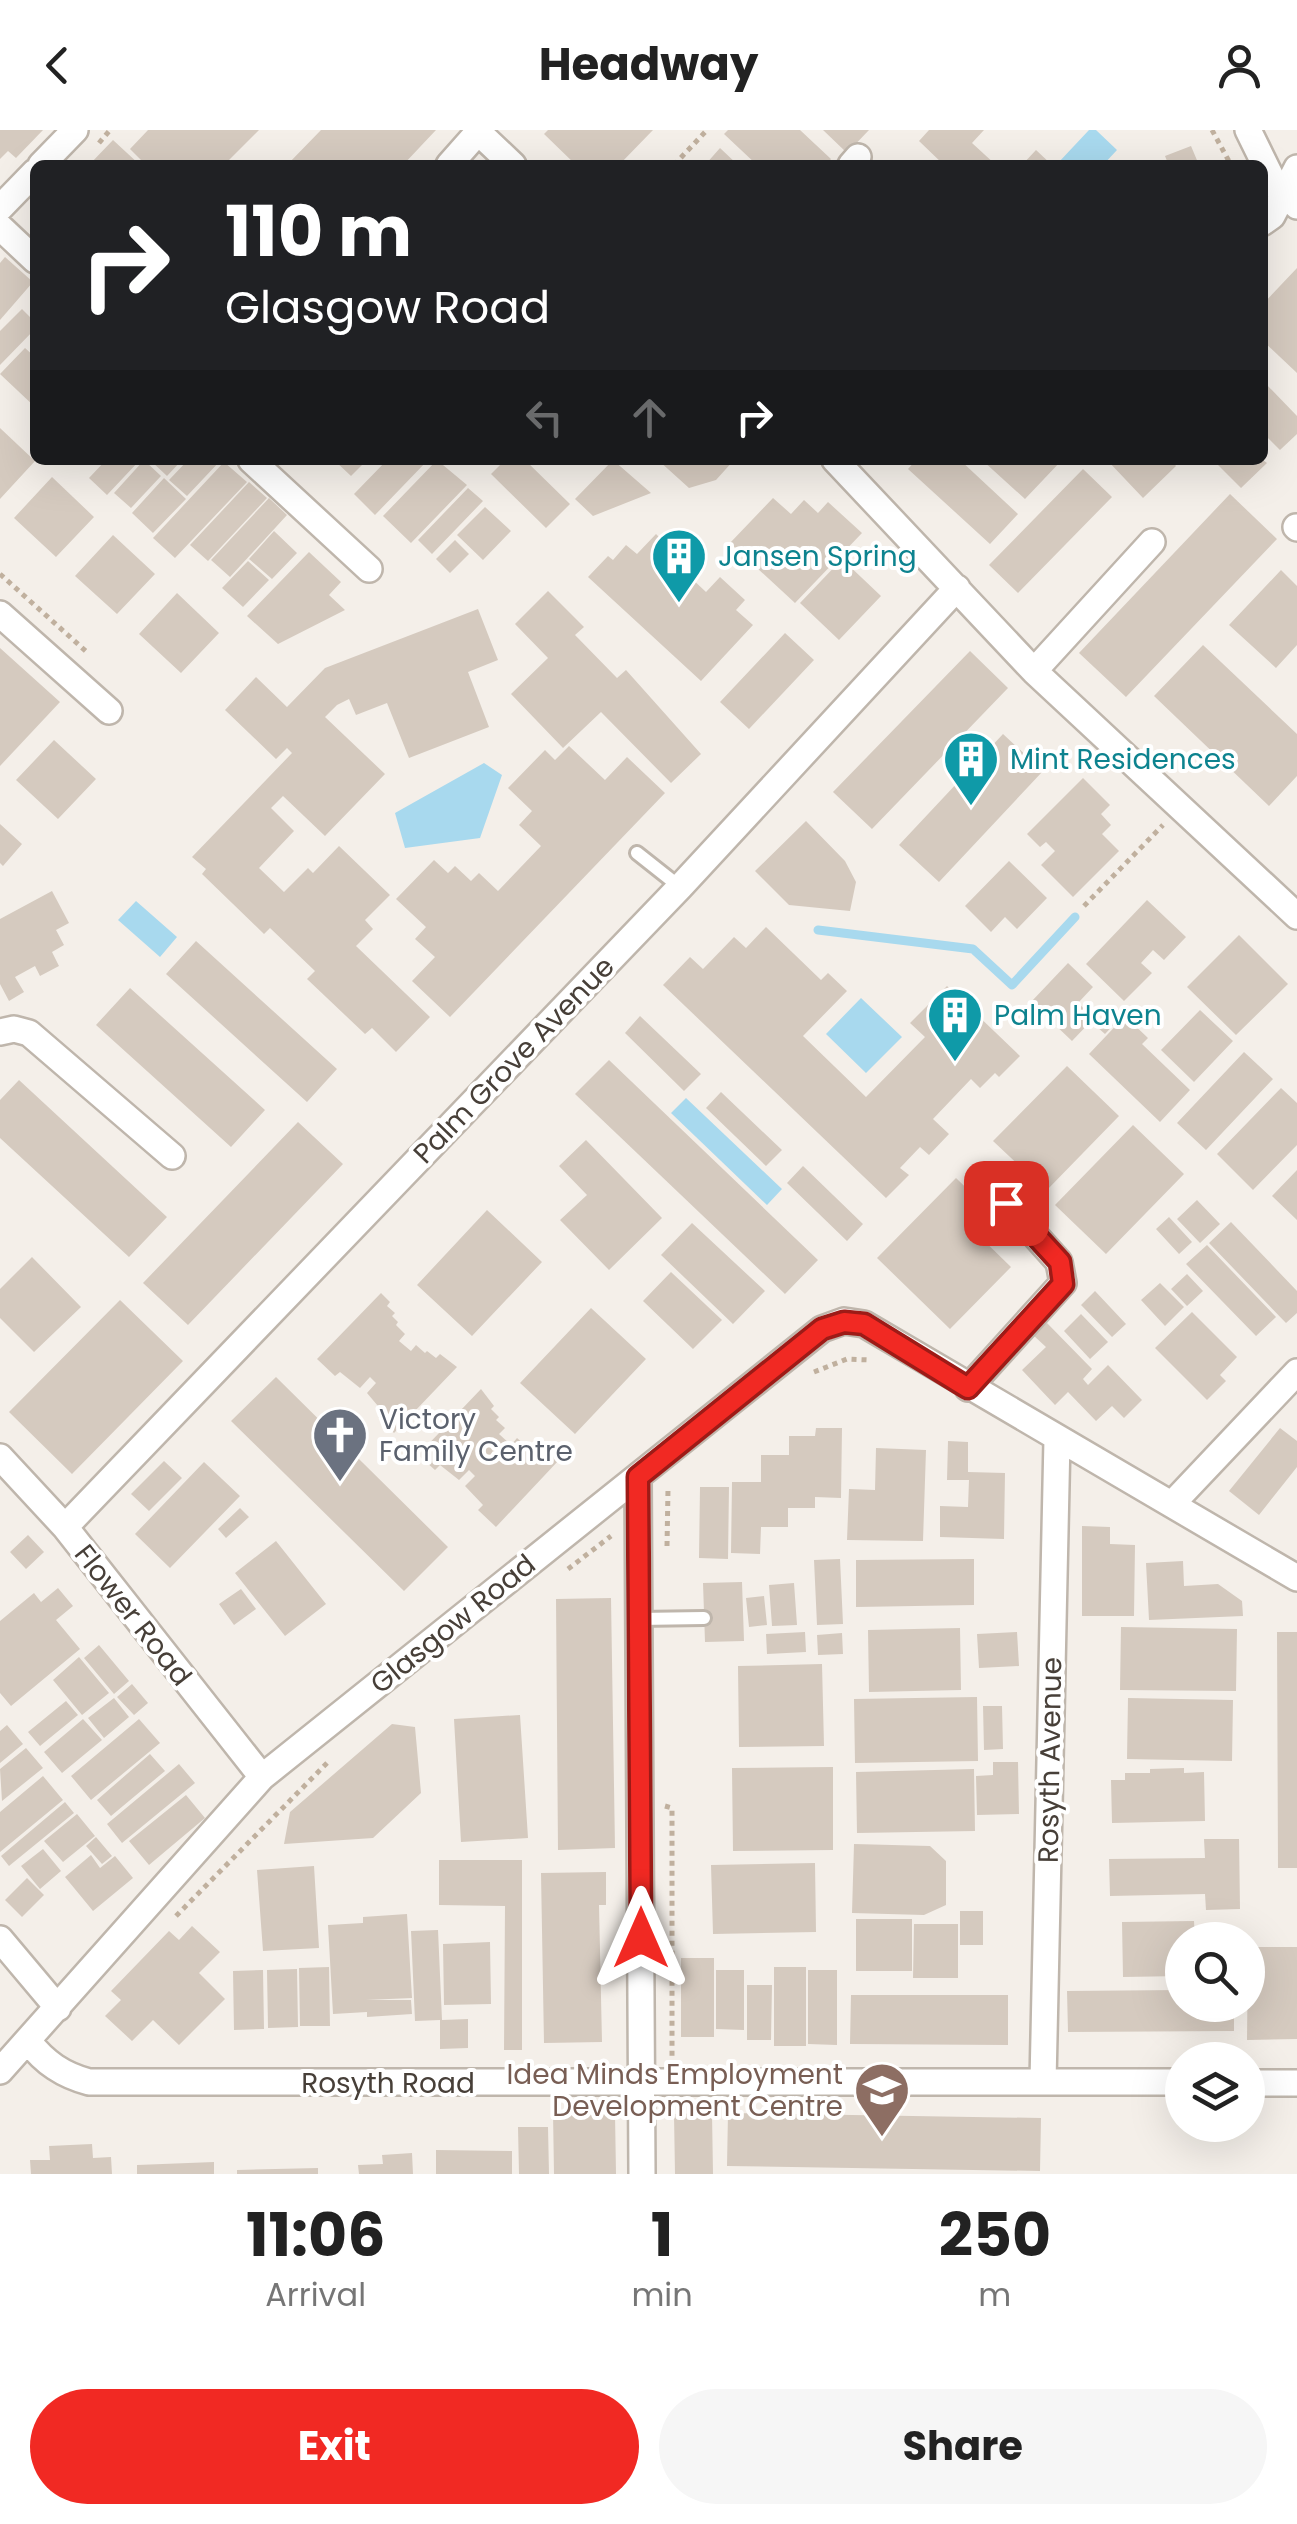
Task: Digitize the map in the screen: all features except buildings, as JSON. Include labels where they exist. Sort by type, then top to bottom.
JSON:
[{"type":"street","points":[[46,160],[74,130]]},
{"type":"street","points":[[1248,130],[1266,160]]},
{"type":"street","points":[[453,160],[478,131],[508,160]]},
{"type":"street","points":[[1268,163],[1291,201]]},
{"type":"street","points":[[1268,218],[1291,201],[1297,168]]},
{"type":"street","points":[[0,208],[30,177]]},
{"type":"street","points":[[0,226],[30,255]]},
{"type":"street","points":[[257,465],[369,569]]},
{"type":"street","points":[[839,465],[1034,671],[1297,916]]},
{"type":"street","points":[[1034,671],[1152,542]]},
{"type":"street","name":"Palm Grove Avenue","points":[[65,1527],[680,888],[957,588]]},
{"type":"street","points":[[0,614],[108,710]]},
{"type":"street","points":[[0,1032],[14,1029],[29,1033],[172,1156]]},
{"type":"street","points":[[968,1388],[1063,1284],[1060,1262],[1006,1203]]},
{"type":"street","name":"Glasgow Road","points":[[0,2070],[262,1777],[822,1329],[844,1322],[864,1324],[1297,1578]]},
{"type":"street","points":[[1172,1504],[1297,1372]]},
{"type":"street","name":"Rosyth Avenue","points":[[1043,2082],[1057,1439]]},
{"type":"street","name":"Flower Road","points":[[0,1456],[65,1527],[262,1777]]},
{"type":"street","points":[[638,1477],[642,2174]]},
{"type":"street","points":[[0,1939],[58,2008]]},
{"type":"street","name":"Rosyth Road","points":[[28,2042],[56,2068],[89,2082],[1165,2082]]},
{"type":"street","points":[[1265,2083],[1297,2083]]},
{"type":"lane","points":[[637,853],[680,888]]},
{"type":"lane","points":[[639,1619],[704,1618]]},
{"type":"path","points":[[679,160],[707,130]]},
{"type":"path","points":[[1212,130],[1228,160]]},
{"type":"path","points":[[1084,906],[1165,822]]},
{"type":"water","points":[[1089,130],[1096,130],[1117,150],[1108,160],[1061,160]]},
{"type":"water","points":[[484,763],[502,775],[480,838],[405,848],[395,813]]},
{"type":"water","points":[[136,901],[177,937],[160,957],[118,920]]},
{"type":"water","points":[[861,998],[902,1037],[866,1073],[826,1034]]},
{"type":"water","points":[[686,1098],[782,1189],[767,1205],[671,1113]]},
{"type":"waterway","points":[[818,930],[973,949],[1012,985],[1075,917]]},
{"type":"place","name":"Jansen Spring","points":[[679,605]]},
{"type":"place","name":"Mint Residences","points":[[971,808]]},
{"type":"place","name":"Palm Haven","points":[[955,1064]]},
{"type":"place","name":"Victory Family Centre","points":[[340,1484]]},
{"type":"place","name":"Idea Minds Employment Development Centre","points":[[882,2139]]},
{"type":"route","points":[[641,1938],[638,1477],[822,1329],[844,1322],[864,1324],[968,1388],[1063,1284],[1060,1262],[1006,1203]]}]
